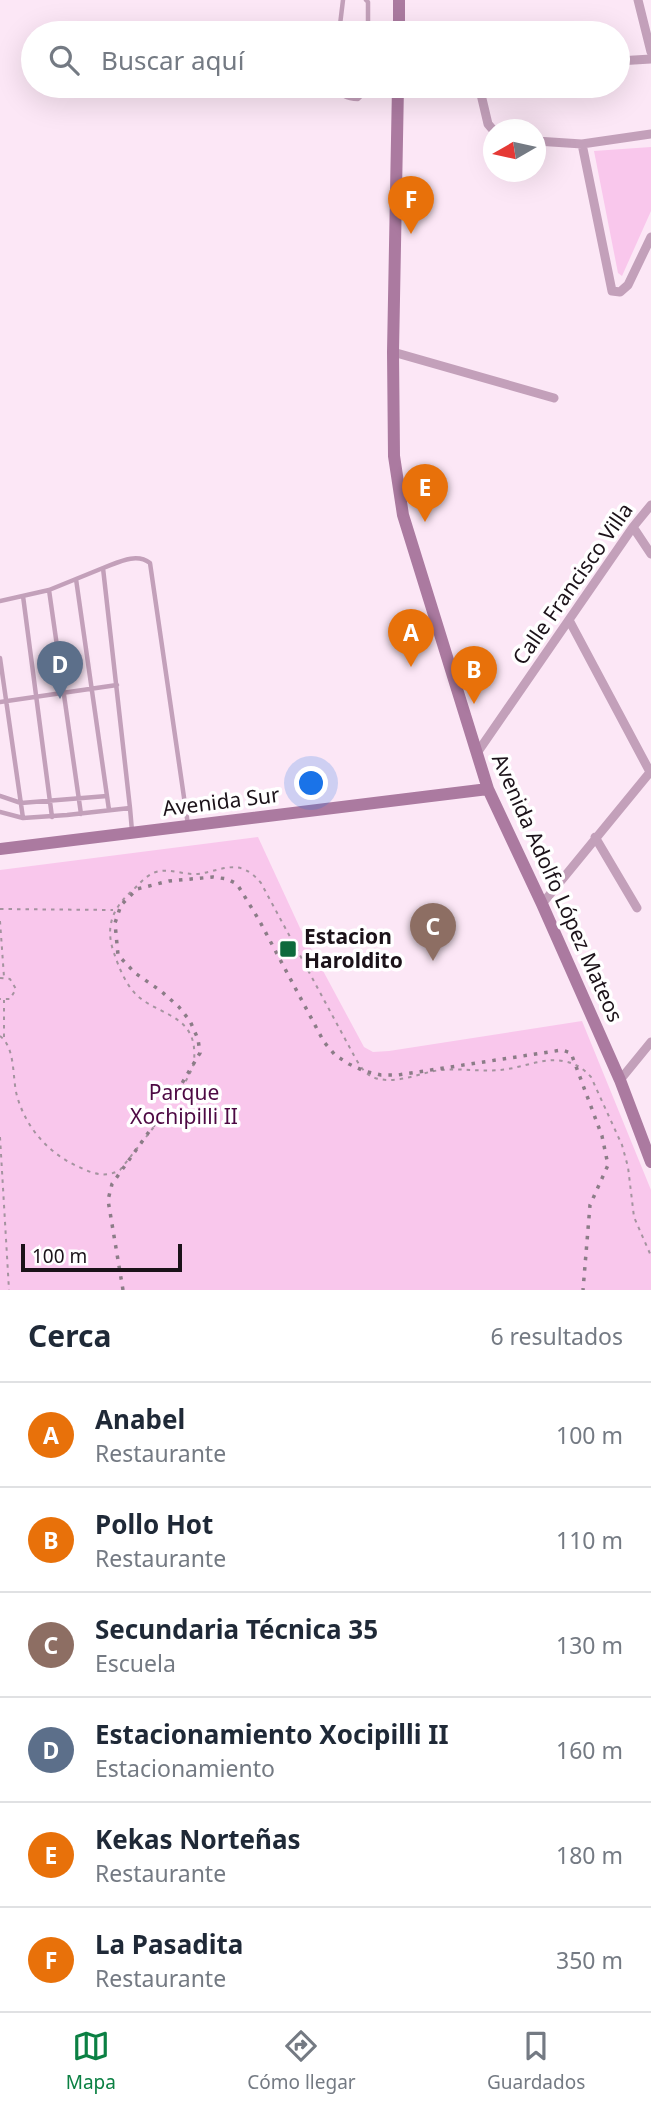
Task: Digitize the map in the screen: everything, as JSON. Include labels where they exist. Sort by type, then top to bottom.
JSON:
[{"type":"street","points":[[399,0],[399,21]]},
{"type":"street","points":[[638,0],[651,52]]},
{"type":"street","points":[[630,60],[651,59]]},
{"type":"street","name":"Avenida Adolfo López Mateos","points":[[398,98],[394,456],[403,514],[488,789],[620,1080],[651,1162]]},
{"type":"street","points":[[482,98],[487,119]]},
{"type":"street","points":[[546,142],[582,144],[651,134]]},
{"type":"street","points":[[582,144],[611,289],[618,292],[628,285],[651,237]]},
{"type":"street","points":[[393,352],[554,398]]},
{"type":"street","name":"Calle Francisco Villa","points":[[477,753],[651,505]]},
{"type":"street","points":[[633,527],[651,554]]},
{"type":"street","points":[[542,904],[650,771],[569,620]]},
{"type":"street","name":"Avenida Sur","points":[[0,849],[488,789]]},
{"type":"street","points":[[595,837],[637,908]]},
{"type":"street","points":[[620,1080],[651,1042]]},
{"type":"lane","points":[[340,21],[343,0]]},
{"type":"lane","points":[[366,0],[368,21]]},
{"type":"lane","points":[[0,601],[49,590],[136,558],[150,563],[188,825]]},
{"type":"lane","points":[[103,568],[132,832]]},
{"type":"lane","points":[[76,579],[109,810]]},
{"type":"lane","points":[[49,590],[81,814]]},
{"type":"lane","points":[[23,596],[52,817]]},
{"type":"lane","points":[[0,658],[23,818]]},
{"type":"lane","points":[[0,702],[117,685]]},
{"type":"lane","points":[[0,796],[21,803],[50,803],[107,796]]},
{"type":"lane","points":[[0,812],[23,818],[130,808]]},
{"type":"path","points":[[4,1000],[2,1037],[9,1047],[17,1097],[35,1134],[69,1163],[89,1172],[113,1174],[120,1170],[186,1081],[194,1063],[193,1045],[188,1030],[166,1011],[133,992],[120,969],[110,935],[110,921],[114,910],[124,897],[156,872],[200,873],[235,867],[251,872],[261,883],[365,1073],[389,1080],[444,1070],[501,1070],[555,1060],[584,1069],[622,1145],[628,1167],[634,1217],[651,1256]]},
{"type":"path","points":[[0,909],[114,910]]},
{"type":"path","points":[[0,921],[4,977]]},
{"type":"path","points":[[0,978],[10,979],[16,989],[10,999],[0,999]]},
{"type":"path","points":[[0,1137],[9,1290]]},
{"type":"green space","points":[[651,147],[651,211],[622,276],[618,273],[594,151]]},
{"type":"green space","name":"Parque Xochipilli II","points":[[258,837],[300,928],[364,1047],[373,1052],[389,1051],[582,1021],[651,1190],[651,1290],[0,1290],[0,870]]},
{"type":"railway","points":[[123,1290],[108,1200],[112,1184],[175,1095],[200,1053],[198,1039],[190,1021],[179,1007],[135,973],[118,955],[115,923],[121,905],[137,889],[169,881],[213,877],[237,884],[324,1042],[335,1055],[349,1064],[381,1075],[398,1075],[562,1050],[571,1053],[602,1136],[608,1165],[590,1205],[583,1290]]},
{"type":"place","name":"La Pasadita","points":[[411,234]]},
{"type":"place","name":"Kekas Norteñas","points":[[425,522]]},
{"type":"place","name":"Anabel","points":[[411,667]]},
{"type":"place","name":"Estacionamiento Xocipilli II","points":[[60,699]]},
{"type":"place","name":"Pollo Hot","points":[[474,704]]},
{"type":"place","name":"Estacion Haroldito","points":[[288,949]]},
{"type":"place","name":"Secundaria Técnica 35","points":[[433,961]]}]
